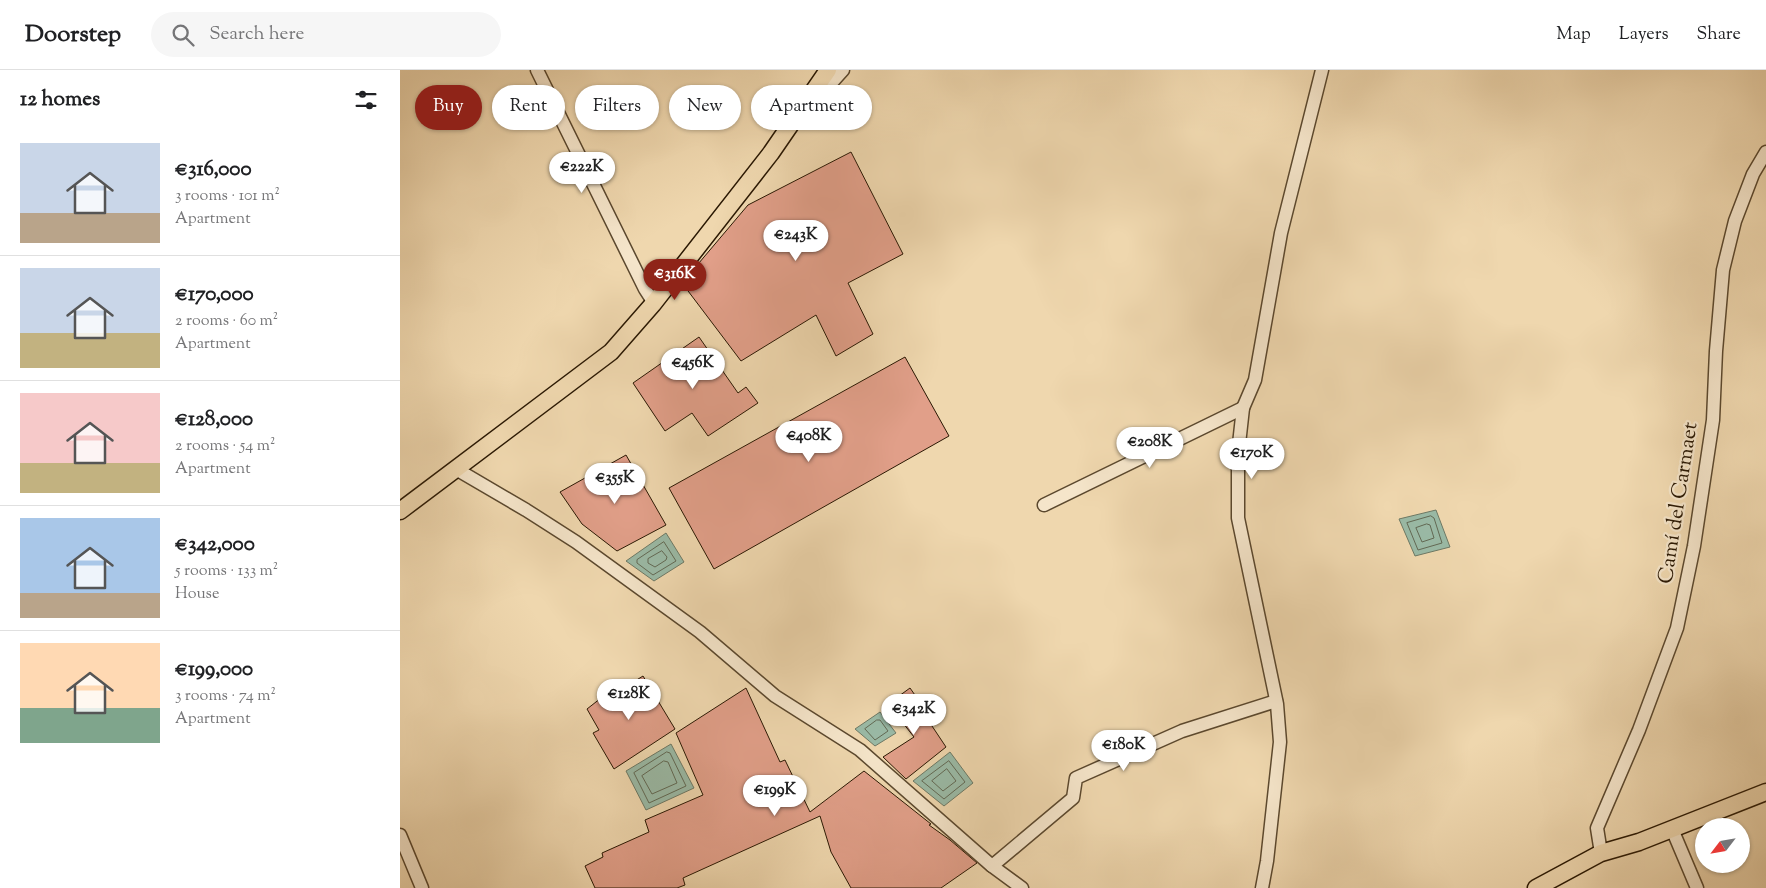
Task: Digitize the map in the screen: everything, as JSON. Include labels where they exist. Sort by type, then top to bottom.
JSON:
[{"type":"main road","points":[[818,85],[828,70]]},
{"type":"main road","points":[[400,511],[611,352],[654,303],[787,130]]},
{"type":"main road","points":[[1536,888],[1601,853],[1639,842],[1766,792]]},
{"type":"street","points":[[537,70],[645,289],[654,303]]},
{"type":"street","points":[[829,85],[843,70]]},
{"type":"street","points":[[1262,888],[1267,861],[1280,742],[1276,702],[1238,518],[1238,453],[1243,408],[1255,380],[1281,233],[1322,70]]},
{"type":"street","name":"Camí del Carmaet","points":[[1601,853],[1597,828],[1640,730],[1677,628],[1694,546],[1713,420],[1716,350],[1723,270],[1735,221],[1753,174],[1766,152]]},
{"type":"street","points":[[1044,505],[1243,408]]},
{"type":"street","points":[[456,468],[583,547],[700,632],[775,696],[860,750],[992,866],[1022,888]]},
{"type":"street","points":[[992,866],[1073,798],[1076,778],[1182,731],[1276,702]]},
{"type":"street","points":[[1672,829],[1698,888]]},
{"type":"street","points":[[400,835],[422,888]]},
{"type":"water","points":[[1436,510],[1450,547],[1415,556],[1399,519]]},
{"type":"water","points":[[666,533],[684,562],[654,581],[626,561]]},
{"type":"water","points":[[880,712],[896,733],[875,746],[855,729]]},
{"type":"water","points":[[671,744],[694,788],[646,810],[626,771]]},
{"type":"water","points":[[950,752],[973,783],[944,806],[913,781]]},
{"type":"building","points":[[851,152],[903,254],[848,283],[873,334],[836,356],[816,315],[741,361],[682,283],[748,205]]},
{"type":"building","points":[[699,337],[738,393],[746,387],[758,403],[708,436],[692,413],[665,431],[633,383]]},
{"type":"building","points":[[905,357],[949,436],[714,569],[669,488]]},
{"type":"building","points":[[626,455],[666,525],[617,551],[582,524],[560,492]]},
{"type":"building","points":[[643,676],[675,729],[614,769],[593,733],[599,730],[587,709],[624,680],[627,686]]},
{"type":"building","points":[[746,688],[780,762],[785,760],[810,812],[864,771],[977,863],[941,888],[851,888],[831,852],[820,816],[683,878],[685,885],[677,888],[595,888],[585,866],[603,857],[602,853],[649,832],[645,820],[703,795],[676,733]]},
{"type":"building","points":[[910,688],[929,715],[926,717],[946,747],[906,779],[883,757],[914,737],[888,704]]}]
